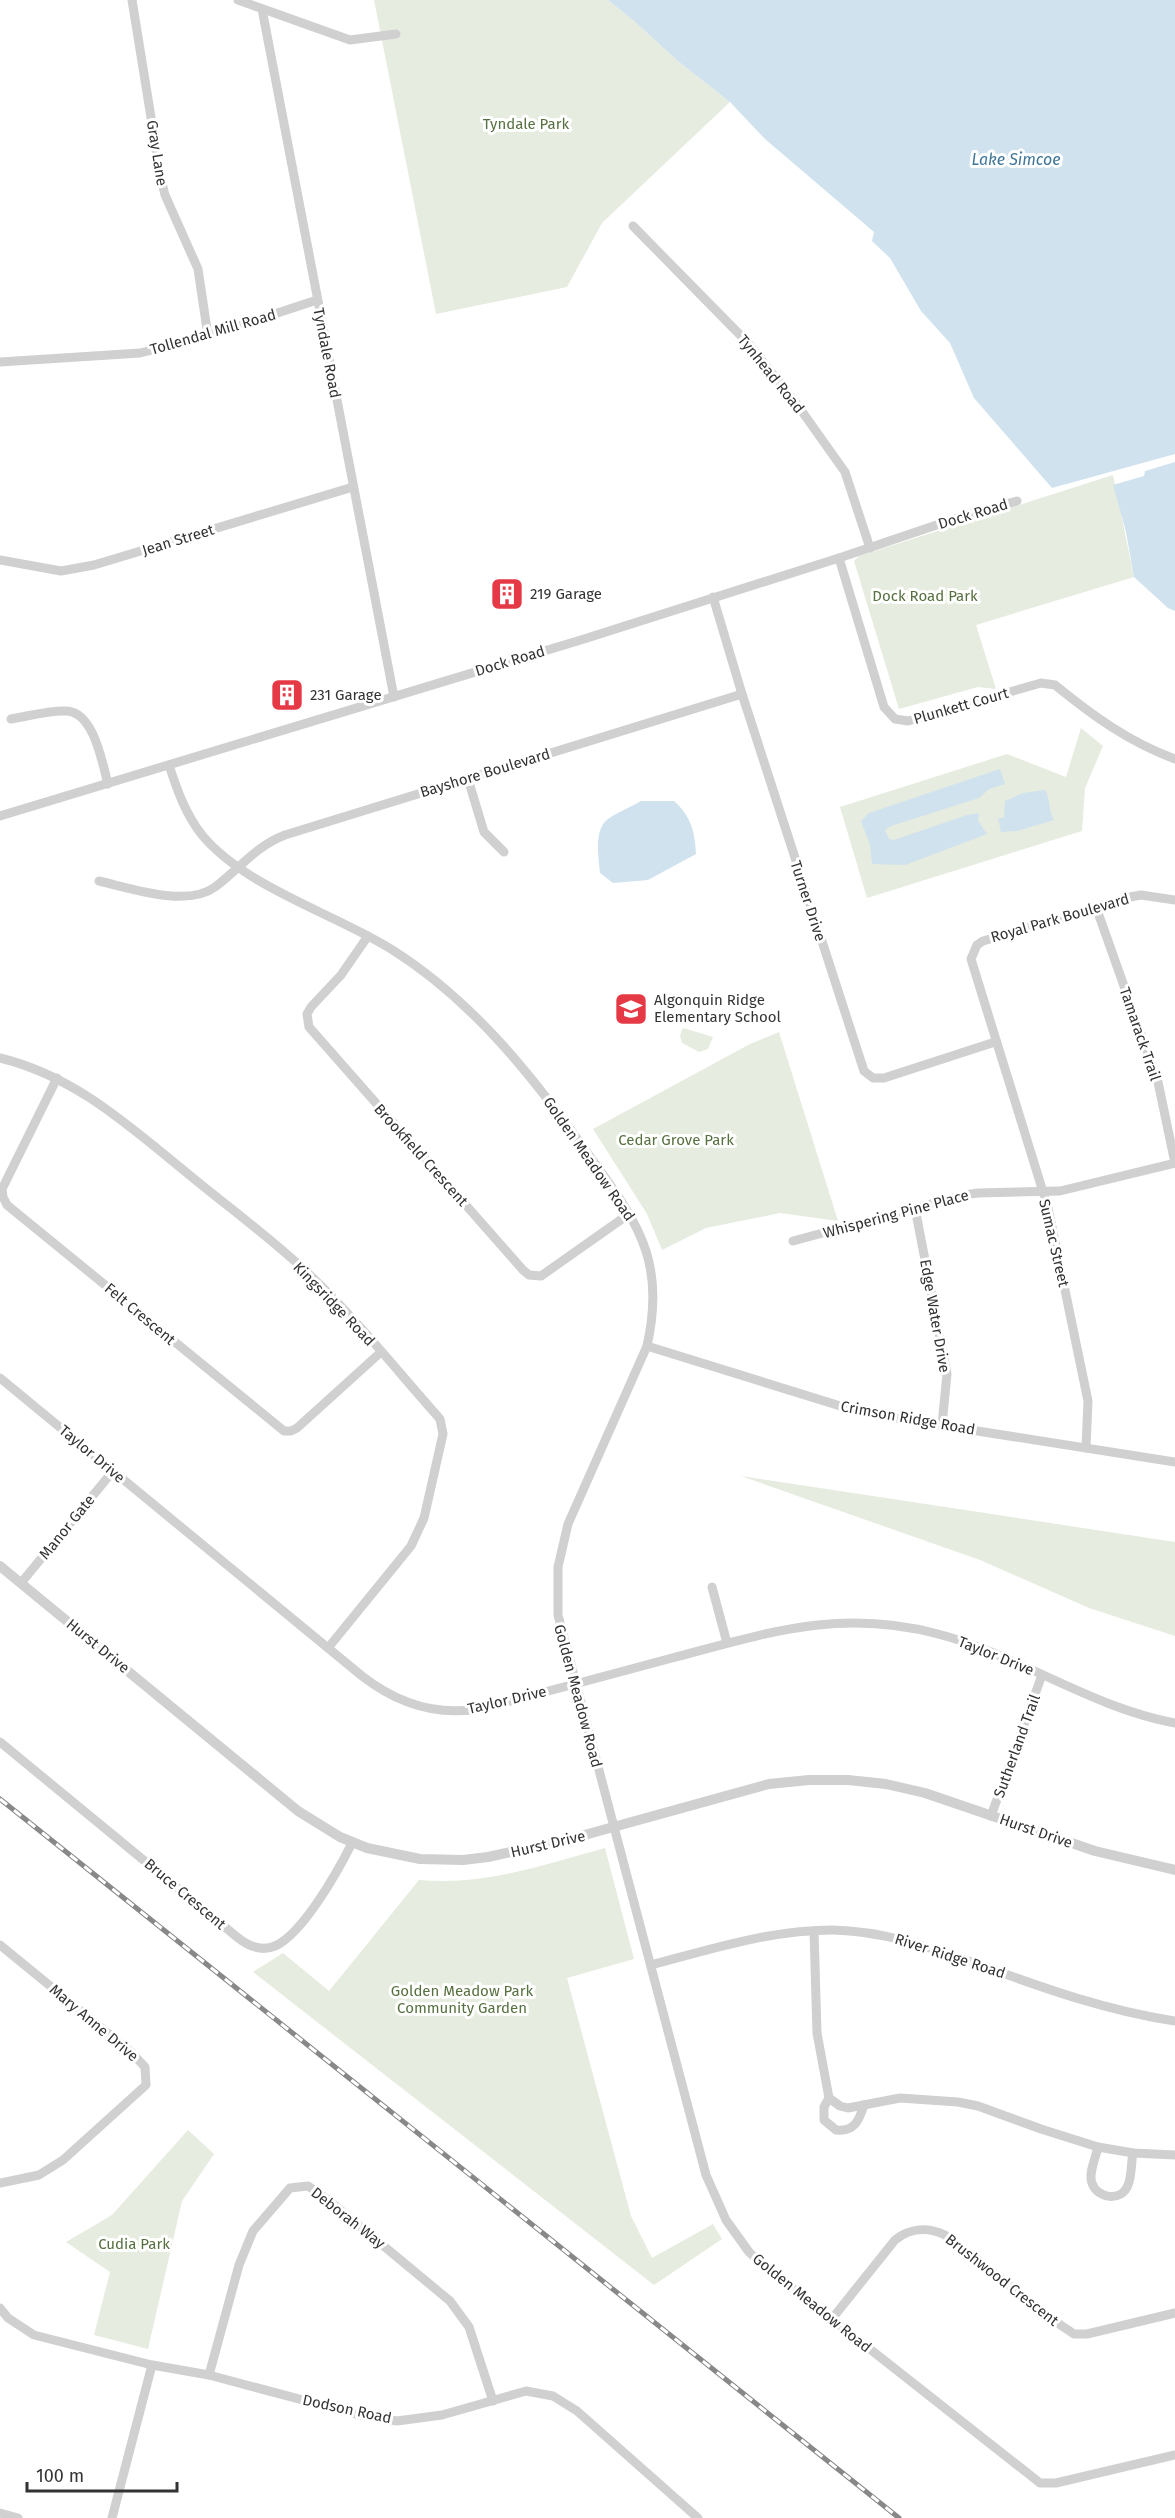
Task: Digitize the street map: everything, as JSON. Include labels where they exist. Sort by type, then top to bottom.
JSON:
[{"type":"street","name":"Gray Lane","points":[[132,0],[160,179],[198,269],[208,336]]},
{"type":"street","points":[[238,0],[350,40],[396,34]]},
{"type":"street","name":"Tyndale Road","points":[[262,9],[393,697]]},
{"type":"street","name":"Tynhead Road","points":[[633,226],[748,344],[796,403],[845,472],[870,548]]},
{"type":"street","name":"Tollendal Mill Road","points":[[0,362],[140,353],[208,336],[317,300]]},
{"type":"street","name":"Jean Street","points":[[0,560],[61,571],[94,565],[353,487]]},
{"type":"street","name":"Dock Road","points":[[0,816],[393,697],[839,558],[975,512],[1017,501]]},
{"type":"street","name":"Plunkett Court","points":[[839,558],[884,707],[894,718],[908,721],[1041,683],[1049,683],[1055,685],[1118,733],[1150,750],[1175,759]]},
{"type":"street","name":"Turner Drive","points":[[713,597],[742,694],[864,1071],[873,1078],[884,1078],[995,1042]]},
{"type":"street","name":"Bayshore Boulevard","points":[[99,881],[144,891],[181,896],[194,895],[215,887],[274,839],[742,694]]},
{"type":"street","points":[[11,719],[68,711],[81,716],[91,728],[108,784]]},
{"type":"street","name":"Golden Meadow Road","points":[[169,765],[182,801],[195,825],[202,835],[237,868],[391,949],[440,983],[470,1010],[551,1102],[629,1214],[645,1248],[652,1280],[653,1311],[648,1346],[572,1510],[560,1553],[557,1578],[558,1616],[706,2175],[719,2206],[749,2252],[831,2320],[1040,2483],[1056,2483],[1175,2455]]},
{"type":"street","points":[[468,779],[484,832],[504,852]]},
{"type":"street","name":"Royal Park Boulevard","points":[[995,1042],[970,959],[977,945],[1141,895],[1175,900]]},
{"type":"street","name":"Tamarack Trail","points":[[1096,907],[1158,1082],[1175,1163]]},
{"type":"street","name":"Brookfield Crescent","points":[[368,936],[341,975],[310,1007],[307,1014],[312,1034],[523,1270],[529,1275],[541,1276],[629,1214]]},
{"type":"street","name":"Sumac Street","points":[[995,1042],[1043,1191],[1054,1233],[1088,1401],[1086,1448]]},
{"type":"street","name":"Kingsridge Road","points":[[0,1058],[57,1078],[102,1105],[313,1277],[440,1419],[443,1434],[424,1518],[411,1546],[328,1648]]},
{"type":"street","name":"Felt Crescent","points":[[57,1078],[3,1189],[3,1197],[7,1205],[284,1431],[297,1428],[381,1352]]},
{"type":"street","name":"Whispering Pine Place","points":[[794,1241],[978,1193],[1060,1191],[1175,1163]]},
{"type":"street","name":"Edge Water Drive","points":[[915,1208],[947,1374],[942,1425]]},
{"type":"street","name":"Crimson Ridge Road","points":[[648,1346],[844,1408],[1175,1462]]},
{"type":"street","name":"Taylor Drive","points":[[0,1378],[328,1648],[401,1701],[436,1710],[468,1711],[805,1625],[877,1622],[948,1636],[1132,1712],[1175,1723]]},
{"type":"street","name":"Manor Gate","points":[[21,1583],[113,1471]]},
{"type":"street","name":"Hurst Drive","points":[[0,1566],[298,1811],[352,1842],[382,1852],[414,1858],[464,1860],[494,1856],[613,1828],[752,1788],[820,1779],[866,1781],[907,1788],[1095,1851],[1175,1870]]},
{"type":"street","points":[[712,1587],[728,1643]]},
{"type":"street","name":"Sutherland Trail","points":[[991,1816],[1042,1675]]},
{"type":"street","name":"Bruce Crescent","points":[[0,1742],[252,1947],[270,1948],[291,1934],[329,1887],[352,1842]]},
{"type":"street","points":[[814,1931],[817,2033],[829,2098],[834,2103],[848,2108],[900,2098],[958,2102],[978,2106],[1098,2147],[1175,2155]]},
{"type":"street","name":"River Ridge Road","points":[[651,1965],[756,1938],[814,1931],[866,1933],[904,1940],[1098,2006],[1175,2020]]},
{"type":"street","name":"Mary Anne Drive","points":[[0,1945],[131,2052],[145,2067],[146,2085],[63,2160],[39,2175],[0,2183]]},
{"type":"street","points":[[829,2098],[824,2107],[824,2120],[836,2130],[844,2131],[852,2128],[857,2123],[864,2105]]},
{"type":"street","points":[[1098,2147],[1091,2178],[1092,2185],[1104,2196],[1114,2197],[1128,2186],[1133,2152]]},
{"type":"street","name":"Deborah Way","points":[[208,2375],[239,2265],[253,2231],[290,2188],[308,2186],[327,2199],[450,2301],[469,2327],[493,2401]]},
{"type":"street","name":"Brushwood Crescent","points":[[831,2320],[895,2240],[907,2232],[920,2230],[937,2231],[945,2235],[1074,2334],[1087,2334],[1175,2313]]},
{"type":"street","name":"Dodson Road","points":[[0,2308],[8,2318],[34,2335],[152,2366],[208,2375],[359,2415],[397,2421],[442,2415],[526,2391],[553,2396],[577,2411],[697,2518]]},
{"type":"street","points":[[112,2518],[152,2366]]},
{"type":"street","points":[[0,2513],[18,2518]]},
{"type":"green space","name":"Tyndale Park","points":[[374,0],[608,0],[679,62],[730,102],[602,223],[567,287],[436,314]]},
{"type":"green space","name":"Dock Road Park","points":[[1113,475],[1134,577],[976,625],[996,689],[978,687],[899,709],[854,561],[859,556]]},
{"type":"green space","points":[[1081,728],[1103,746],[1085,788],[1082,831],[867,898],[840,807],[1007,754],[1066,777]]},
{"type":"green space","points":[[683,1028],[713,1037],[708,1049],[699,1052],[682,1043],[680,1035]]},
{"type":"green space","name":"Cedar Grove Park","points":[[779,1032],[838,1221],[780,1213],[706,1228],[662,1250],[647,1214],[593,1129],[750,1044]]},
{"type":"green space","points":[[741,1476],[1175,1542],[1175,1636],[1089,1608],[980,1560]]},
{"type":"green space","name":"Golden Meadow Park Community Garden","points":[[605,1848],[634,1959],[567,1978],[631,2216],[652,2258],[713,2224],[722,2239],[654,2285],[253,1972],[283,1953],[329,1991],[419,1880],[467,1880],[490,1877]]},
{"type":"green space","name":"Cudia Park","points":[[188,2130],[214,2154],[182,2201],[148,2349],[94,2335],[110,2272],[66,2242],[112,2215]]},
{"type":"water","name":"Lake Simcoe","points":[[608,0],[1175,0],[1175,454],[1052,488],[974,398],[950,343],[921,311],[890,258],[872,241],[874,232],[765,139],[730,102],[679,62]]},
{"type":"water","points":[[1175,462],[1175,611],[1168,608],[1134,577],[1126,532],[1113,485],[1144,476],[1145,471]]},
{"type":"water","points":[[1000,769],[1005,784],[989,789],[979,798],[891,826],[885,830],[889,839],[894,840],[979,813],[978,821],[987,834],[905,865],[872,864],[870,845],[861,821],[869,813]]},
{"type":"water","points":[[1045,790],[1054,820],[1017,831],[1001,832],[998,818],[1004,818],[1005,801],[1023,793]]},
{"type":"water","points":[[641,801],[674,801],[691,825],[696,854],[648,880],[613,883],[600,873],[598,844],[600,830],[603,824],[615,814]]},
{"type":"railway","points":[[0,1799],[899,2518]]},
{"type":"place","name":"219 Garage","points":[[507,594]]},
{"type":"place","name":"231 Garage","points":[[287,695]]},
{"type":"place","name":"Algonquin Ridge Elementary School","points":[[631,1009]]}]
